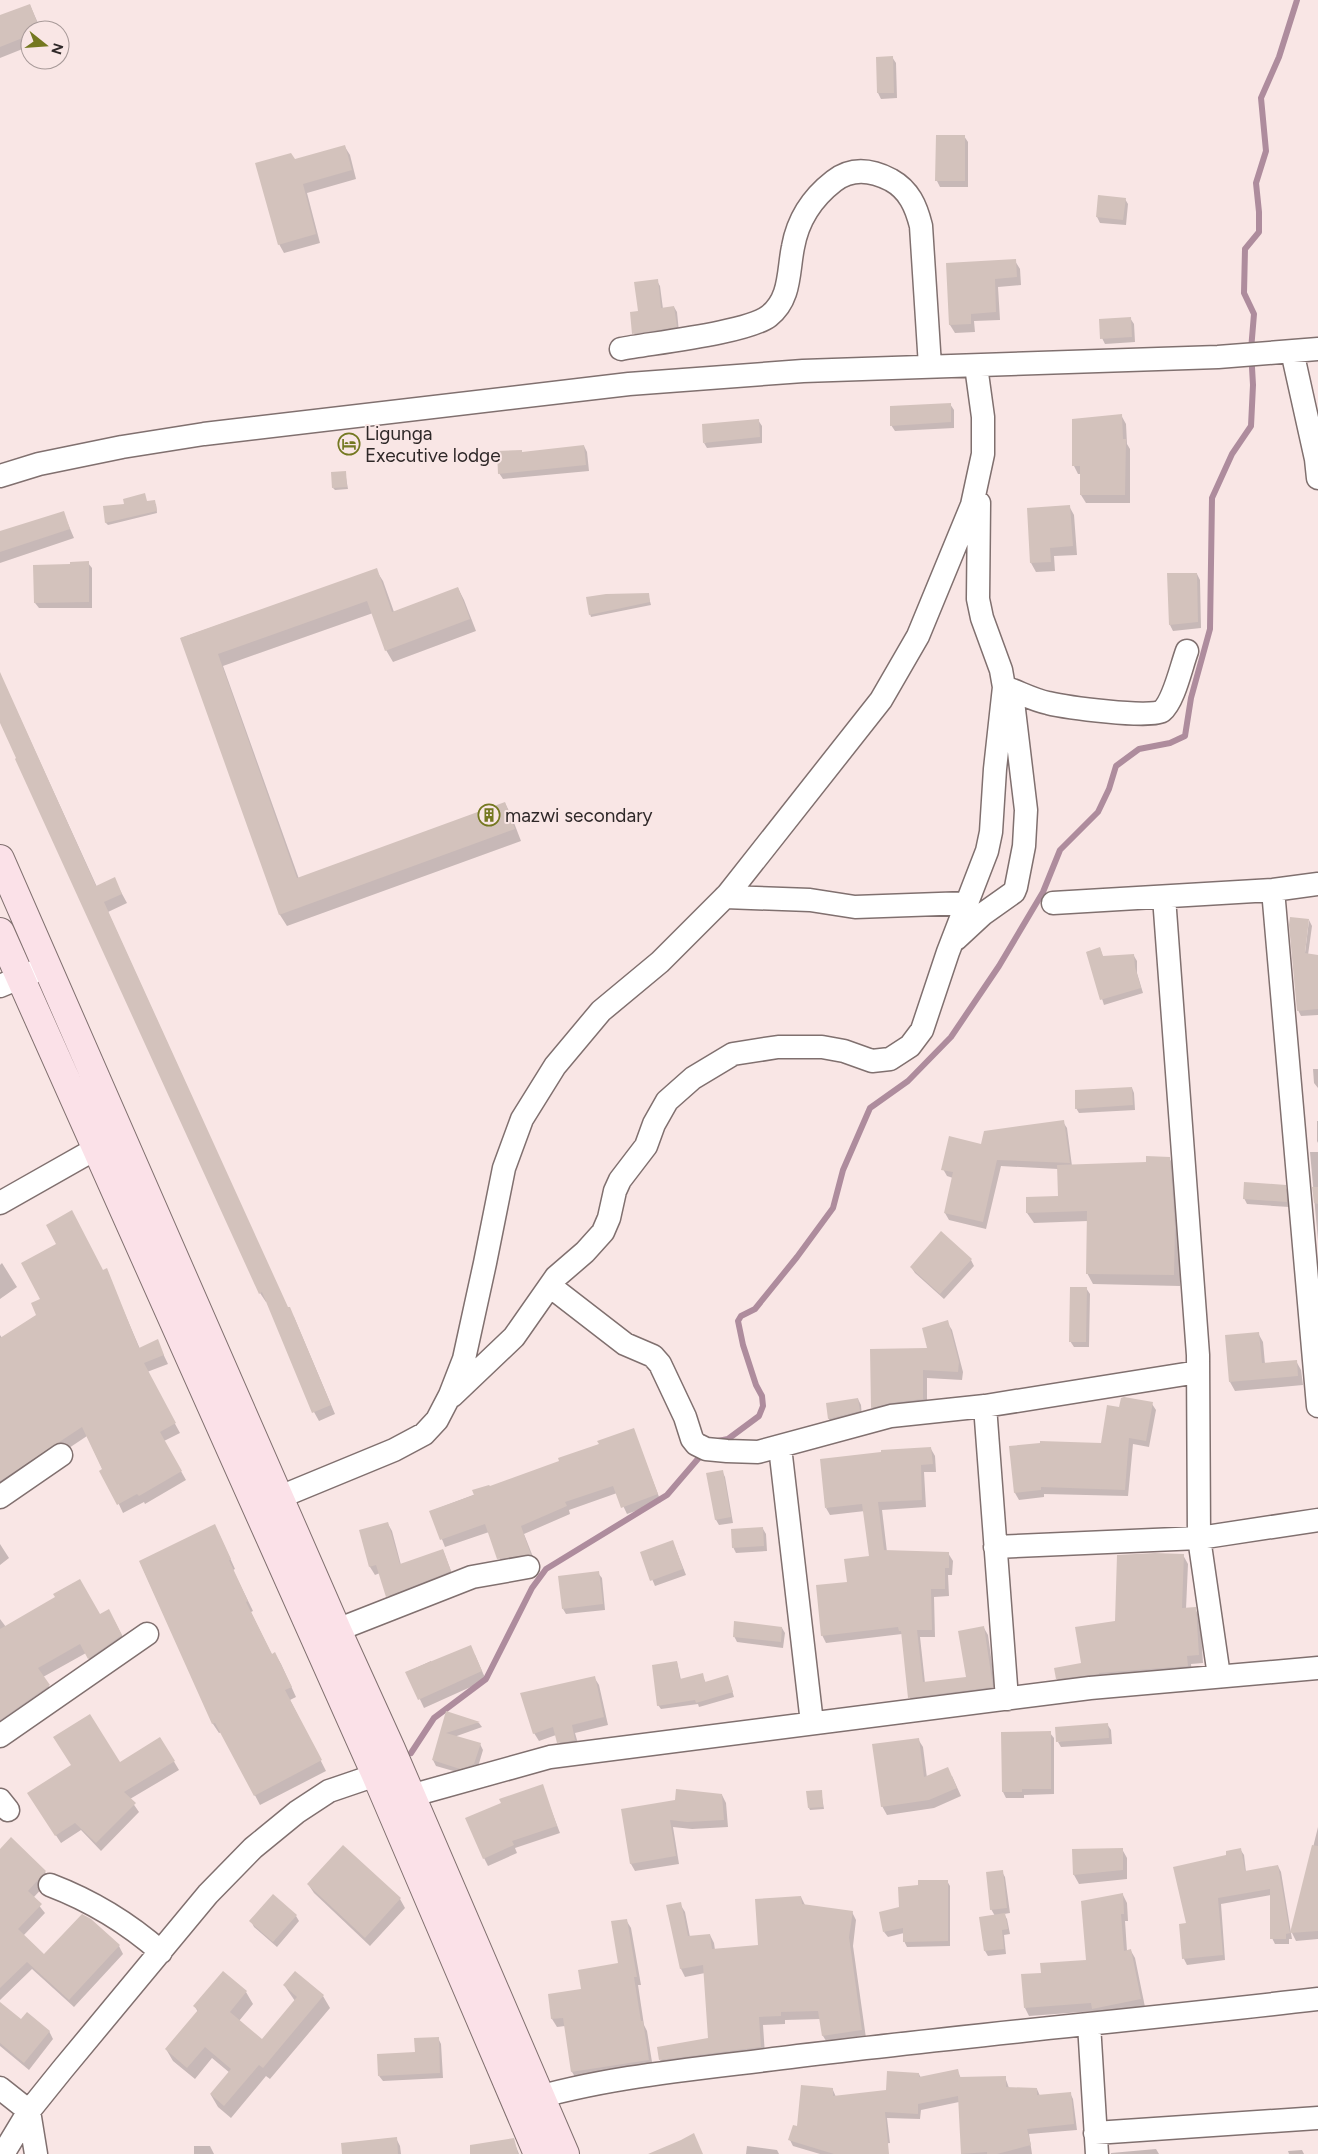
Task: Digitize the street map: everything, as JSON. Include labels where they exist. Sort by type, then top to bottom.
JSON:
[{"type":"main road","points":[[0,859],[337,1630],[391,1748],[528,2100],[538,2154]]},
{"type":"main road","points":[[0,932],[10,982],[97,1148],[376,1775],[528,2100],[565,2154]]},
{"type":"street","points":[[621,349],[732,330],[751,325],[768,317],[780,305],[787,288],[793,246],[808,207],[824,188],[841,175],[858,170],[880,174],[896,183],[907,192],[916,207],[921,226],[930,366]]},
{"type":"street","points":[[0,476],[39,464],[122,447],[204,434],[629,384],[802,371],[1218,358],[1318,349]]},
{"type":"street","points":[[1292,351],[1316,459],[1318,478]]},
{"type":"street","points":[[280,1497],[394,1450],[424,1434],[437,1420],[464,1359],[504,1168],[522,1119],[555,1066],[601,1011],[660,962],[725,897],[881,700],[918,636],[962,534],[972,506],[983,454],[983,417],[976,366]]},
{"type":"street","points":[[952,942],[983,914],[1014,892],[1024,846],[1026,810],[1008,688],[982,618],[978,599],[979,477]]},
{"type":"street","points":[[1008,688],[1047,703],[1088,709],[1146,714],[1159,713],[1164,709],[1172,694],[1187,651]]},
{"type":"street","points":[[445,1403],[514,1336],[556,1277],[585,1252],[602,1232],[609,1218],[615,1191],[620,1180],[646,1146],[654,1124],[667,1101],[693,1078],[734,1054],[778,1047],[822,1047],[844,1051],[872,1061],[890,1059],[910,1046],[922,1030],[952,942],[987,851],[991,832],[995,770],[1008,688]]},
{"type":"street","points":[[1053,903],[1273,890],[1318,884]]},
{"type":"street","points":[[1273,890],[1318,1406]]},
{"type":"street","points":[[725,897],[801,899],[855,907],[967,903]]},
{"type":"street","points":[[1164,897],[1198,1372],[1199,1538],[1219,1676]]},
{"type":"street","points":[[10,982],[48,966]]},
{"type":"street","points":[[0,1202],[97,1148]]},
{"type":"street","points":[[550,1286],[625,1344],[653,1356],[660,1364],[685,1417],[692,1439],[696,1444],[706,1449],[726,1452],[758,1452],[890,1416],[985,1406],[1198,1372]]},
{"type":"street","points":[[985,1406],[1007,1699]]},
{"type":"street","points":[[780,1447],[812,1723]]},
{"type":"street","points":[[0,1497],[61,1455]]},
{"type":"street","points":[[996,1547],[1199,1538],[1318,1520]]},
{"type":"street","points":[[337,1630],[472,1577],[528,1567]]},
{"type":"street","points":[[0,1736],[147,1634]]},
{"type":"street","points":[[410,1796],[550,1757],[1090,1688],[1318,1668]]},
{"type":"street","points":[[3,2154],[29,2111],[208,1894],[252,1848],[297,1812],[329,1791],[376,1775]]},
{"type":"street","points":[[50,1885],[80,1897],[118,1917],[161,1952]]},
{"type":"street","points":[[528,2100],[586,2085],[746,2063],[877,2047],[1318,2000]]},
{"type":"street","points":[[1089,2024],[1096,2143],[1318,2118]]},
{"type":"street","points":[[0,2088],[29,2111],[36,2154]]},
{"type":"building","points":[[30,4],[36,20],[20,20],[20,39],[0,47],[0,15]]},
{"type":"building","points":[[893,56],[894,93],[877,93],[876,57]]},
{"type":"building","points":[[936,135],[965,135],[965,181],[935,181]]},
{"type":"building","points":[[345,145],[352,170],[303,184],[316,234],[278,245],[255,163],[291,153],[295,159]]},
{"type":"building","points":[[1098,195],[1126,198],[1123,220],[1096,217]]},
{"type":"building","points":[[1016,259],[1017,277],[995,279],[996,312],[971,314],[971,324],[949,325],[946,263]]},
{"type":"building","points":[[658,279],[661,308],[674,306],[677,327],[632,334],[630,312],[638,311],[634,282]]},
{"type":"building","points":[[1131,317],[1132,337],[1100,339],[1099,319]]},
{"type":"building","points":[[951,403],[951,422],[890,426],[890,406]]},
{"type":"building","points":[[1122,414],[1123,439],[1126,439],[1125,495],[1080,495],[1080,466],[1072,466],[1072,419]]},
{"type":"building","points":[[759,419],[760,437],[703,443],[702,424]]},
{"type":"building","points":[[584,445],[586,465],[498,474],[497,451],[522,450],[522,452]]},
{"type":"building","points":[[346,471],[347,487],[332,488],[331,472]]},
{"type":"building","points":[[145,493],[147,501],[155,500],[157,511],[105,523],[103,506],[124,504],[123,499]]},
{"type":"building","points":[[1070,505],[1073,546],[1050,548],[1051,562],[1030,563],[1027,508]]},
{"type":"building","points":[[64,511],[70,529],[0,552],[0,531]]},
{"type":"building","points":[[89,561],[89,602],[34,603],[33,565],[70,564],[70,562]]},
{"type":"building","points":[[377,568],[392,612],[458,587],[470,619],[385,651],[367,601],[218,654],[297,878],[505,802],[515,829],[279,915],[180,638]]},
{"type":"building","points":[[1167,573],[1197,573],[1198,622],[1169,625]]},
{"type":"building","points":[[649,593],[650,602],[589,615],[586,597],[606,594]]},
{"type":"building","points":[[0,672],[96,886],[115,877],[122,894],[104,902],[288,1307],[290,1307],[331,1405],[312,1413],[262,1292],[259,1294],[15,759],[0,723]]},
{"type":"building","points":[[1290,917],[1309,919],[1305,953],[1318,955],[1318,1009],[1297,1011],[1289,925]]},
{"type":"building","points":[[1100,947],[1103,956],[1134,954],[1135,967],[1141,988],[1100,1000],[1086,952]]},
{"type":"building","points":[[1132,1087],[1133,1105],[1075,1109],[1075,1090]]},
{"type":"building","points":[[1064,1120],[1070,1163],[997,1160],[983,1222],[944,1213],[953,1172],[941,1170],[949,1136],[981,1144],[984,1131]]},
{"type":"building","points":[[1146,1156],[1170,1157],[1175,1227],[1174,1275],[1086,1274],[1087,1211],[1026,1213],[1026,1197],[1058,1196],[1057,1165],[1146,1162]]},
{"type":"building","points":[[1244,1182],[1286,1185],[1287,1202],[1243,1199]]},
{"type":"building","points":[[1312,1187],[1318,1187],[1318,1204],[1314,1203]]},
{"type":"building","points":[[72,1210],[103,1270],[107,1268],[139,1348],[158,1339],[164,1355],[144,1363],[176,1423],[160,1432],[182,1471],[139,1496],[137,1494],[117,1505],[99,1471],[102,1469],[82,1427],[0,1481],[0,1338],[36,1315],[31,1303],[40,1299],[21,1263],[56,1244],[46,1225]]},
{"type":"building","points":[[941,1231],[972,1259],[940,1294],[910,1267]]},
{"type":"building","points":[[1070,1287],[1087,1287],[1086,1342],[1069,1342]]},
{"type":"building","points":[[948,1320],[959,1362],[958,1372],[923,1370],[923,1399],[890,1403],[871,1408],[870,1349],[927,1348],[922,1328]]},
{"type":"building","points":[[1259,1332],[1262,1363],[1297,1360],[1298,1376],[1229,1382],[1225,1335]]},
{"type":"building","points":[[858,1398],[860,1411],[828,1419],[826,1403]]},
{"type":"building","points":[[1121,1398],[1153,1402],[1146,1441],[1129,1438],[1125,1490],[1041,1487],[1041,1490],[1014,1493],[1009,1446],[1040,1443],[1040,1441],[1101,1443],[1107,1405],[1119,1407]]},
{"type":"building","points":[[634,1428],[658,1494],[621,1508],[613,1486],[565,1502],[567,1506],[521,1526],[531,1555],[497,1559],[485,1524],[440,1540],[429,1511],[474,1495],[472,1490],[490,1486],[559,1461],[558,1458],[599,1444],[597,1441]]},
{"type":"building","points":[[931,1447],[933,1464],[921,1465],[922,1500],[878,1502],[884,1550],[949,1552],[949,1568],[945,1568],[945,1589],[931,1589],[932,1630],[917,1630],[923,1682],[966,1677],[958,1631],[984,1626],[993,1687],[908,1698],[901,1631],[899,1631],[898,1627],[821,1636],[816,1585],[847,1582],[844,1559],[869,1556],[862,1504],[825,1508],[820,1459],[881,1452],[881,1450]]},
{"type":"building","points":[[723,1470],[731,1517],[715,1520],[706,1473]]},
{"type":"building","points":[[388,1522],[400,1564],[443,1549],[451,1571],[386,1597],[376,1565],[369,1567],[359,1530]]},
{"type":"building","points":[[215,1524],[248,1601],[246,1602],[272,1654],[275,1652],[292,1687],[285,1690],[322,1760],[254,1796],[215,1723],[212,1724],[139,1561]]},
{"type":"building","points":[[763,1527],[764,1546],[732,1548],[731,1529]]},
{"type":"building","points":[[673,1540],[683,1569],[650,1581],[640,1552]]},
{"type":"building","points":[[1184,1554],[1182,1608],[1196,1607],[1199,1655],[1187,1656],[1188,1666],[1099,1673],[1056,1679],[1054,1668],[1081,1663],[1075,1627],[1115,1621],[1117,1555]]},
{"type":"building","points":[[599,1571],[603,1604],[562,1609],[558,1576]]},
{"type":"building","points":[[80,1579],[100,1614],[109,1609],[122,1635],[88,1659],[80,1644],[38,1668],[50,1685],[0,1720],[0,1629],[55,1597],[53,1594]]},
{"type":"building","points":[[734,1621],[782,1627],[781,1642],[733,1637]]},
{"type":"building","points":[[471,1645],[482,1671],[418,1700],[405,1672]]},
{"type":"building","points":[[677,1661],[680,1679],[703,1673],[705,1682],[728,1675],[733,1692],[696,1703],[695,1700],[657,1706],[652,1665]]},
{"type":"building","points":[[595,1676],[604,1717],[572,1725],[575,1740],[557,1743],[553,1727],[533,1734],[520,1693]]},
{"type":"building","points":[[446,1711],[480,1722],[446,1733],[481,1743],[474,1764],[460,1769],[432,1760]]},
{"type":"building","points":[[90,1714],[120,1762],[160,1737],[175,1761],[124,1792],[136,1803],[96,1843],[75,1823],[55,1836],[27,1793],[71,1765],[53,1737]]},
{"type":"building","points":[[1108,1723],[1109,1738],[1056,1742],[1055,1727]]},
{"type":"building","points":[[1051,1731],[1051,1789],[1022,1789],[1022,1792],[1002,1792],[1001,1732]]},
{"type":"building","points":[[919,1738],[924,1777],[948,1767],[957,1788],[929,1800],[881,1807],[872,1744]]},
{"type":"building","points":[[543,1784],[557,1826],[512,1841],[514,1845],[483,1859],[465,1818],[501,1803],[499,1799]]},
{"type":"building","points":[[676,1789],[722,1794],[724,1820],[687,1822],[670,1820],[676,1856],[630,1864],[621,1809],[675,1800]]},
{"type":"building","points":[[822,1790],[823,1807],[808,1808],[806,1791]]},
{"type":"building","points":[[11,1837],[46,1871],[28,1891],[42,1904],[18,1929],[44,1954],[82,1914],[91,1919],[120,1945],[69,2000],[27,1962],[0,1988],[0,1849]]},
{"type":"building","points":[[343,1845],[401,1898],[365,1938],[307,1884]]},
{"type":"building","points":[[1312,1845],[1318,1846],[1318,1931],[1290,1933]]},
{"type":"building","points":[[1123,1848],[1123,1870],[1073,1875],[1072,1849]]},
{"type":"building","points":[[1241,1848],[1245,1871],[1278,1865],[1290,1933],[1286,1934],[1286,1939],[1270,1939],[1270,1889],[1218,1898],[1223,1955],[1182,1959],[1179,1924],[1186,1923],[1173,1867],[1226,1855],[1226,1851]]},
{"type":"building","points":[[1003,1870],[1007,1908],[990,1910],[986,1872]]},
{"type":"building","points":[[918,1880],[948,1880],[948,1941],[903,1942],[903,1928],[883,1932],[879,1912],[899,1907],[898,1887],[918,1885]]},
{"type":"building","points":[[1123,1893],[1124,1914],[1121,1914],[1124,1951],[1131,1949],[1141,1999],[1092,2009],[1091,2003],[1024,2008],[1021,1974],[1041,1973],[1040,1963],[1086,1960],[1081,1901]]},
{"type":"building","points":[[273,1894],[297,1915],[273,1942],[249,1921]]},
{"type":"building","points":[[801,1896],[802,1904],[853,1911],[849,1937],[862,2030],[822,2036],[818,2011],[781,2012],[781,2016],[759,2017],[761,2047],[659,2060],[657,2047],[708,2038],[703,1965],[680,1969],[666,1905],[681,1902],[688,1936],[710,1934],[712,1949],[758,1945],[755,1899]]},
{"type":"building","points":[[1005,1913],[1008,1929],[1002,1930],[1004,1949],[984,1951],[979,1917]]},
{"type":"building","points":[[627,1919],[637,1977],[634,1977],[649,2060],[571,2072],[563,2018],[551,2019],[548,1994],[581,1989],[578,1970],[618,1963],[611,1921]]},
{"type":"building","points":[[223,1971],[247,1991],[230,2012],[262,2039],[297,1997],[283,1985],[295,1971],[324,1995],[263,2068],[259,2065],[224,2106],[210,2094],[231,2069],[205,2047],[187,2068],[165,2049],[198,2010],[193,2006]]},
{"type":"building","points":[[0,2002],[21,2019],[27,2012],[50,2031],[24,2063],[0,2043]]},
{"type":"building","points":[[439,2037],[440,2073],[378,2076],[377,2054],[415,2052],[414,2038]]},
{"type":"building","points":[[958,2069],[960,2077],[1006,2076],[1006,2087],[1037,2088],[1037,2095],[1071,2092],[1074,2124],[1027,2129],[1031,2145],[997,2154],[987,2154],[987,2152],[961,2154],[958,2096],[918,2104],[918,2114],[885,2112],[889,2154],[834,2154],[788,2140],[793,2125],[797,2126],[801,2085],[833,2088],[833,2096],[886,2090],[887,2071],[919,2073],[919,2077]]},
{"type":"building","points":[[694,2133],[703,2154],[648,2154],[681,2140]]},
{"type":"building","points":[[397,2137],[398,2154],[342,2154],[341,2143]]},
{"type":"building","points":[[514,2138],[518,2154],[470,2154],[470,2145]]},
{"type":"waterway","points":[[718,1441],[728,1439],[759,1416],[763,1406],[762,1396],[756,1385],[743,1345],[738,1321],[741,1316],[755,1309],[833,1208],[843,1170],[870,1108],[908,1081],[951,1037],[999,966],[1043,892],[1060,850],[1098,812],[1109,789],[1116,766],[1139,749],[1170,743],[1185,736],[1191,698],[1210,629],[1212,498],[1232,454],[1251,426],[1253,385],[1251,350],[1254,314],[1244,293],[1245,249],[1259,232],[1256,183],[1266,151],[1261,98],[1279,57],[1297,0]]},
{"type":"waterway","points":[[411,1753],[434,1718],[486,1679],[532,1588],[546,1569],[667,1495],[703,1453]]},
{"type":"place","name":"Ligunga Executive lodge","points":[[349,444]]},
{"type":"place","name":"mazwi secondary","points":[[489,815]]}]
